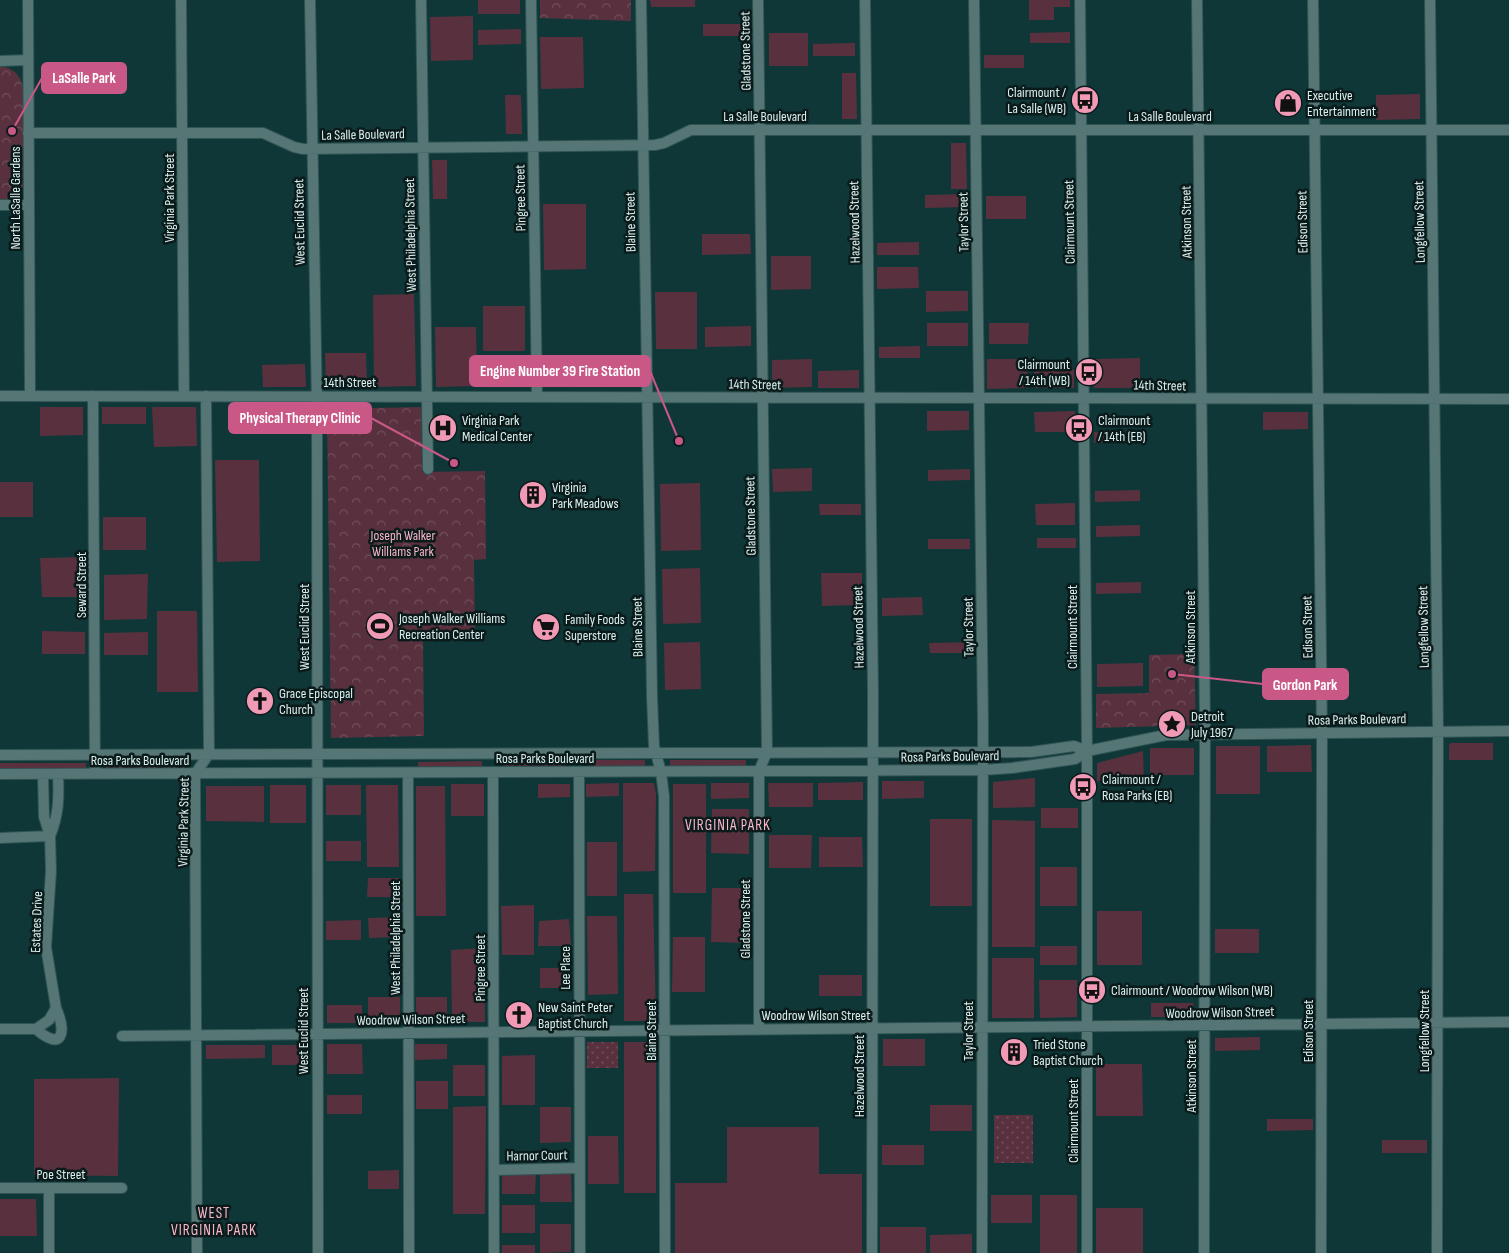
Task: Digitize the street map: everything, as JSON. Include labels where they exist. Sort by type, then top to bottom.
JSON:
[{"type":"street","name":"North LaSalle Gardens","points":[[28,0],[30,396]]},
{"type":"street","name":"Virginia Park Street","points":[[181,0],[184,396]]},
{"type":"street","name":"West Euclid Street","points":[[310,0],[311,148],[317,396],[319,754],[318,1253]]},
{"type":"street","name":"West Philadelphia Street","points":[[421,0],[428,469]]},
{"type":"street","name":"Pingree Street","points":[[531,0],[537,396]]},
{"type":"street","name":"Blaine Street","points":[[641,0],[652,696],[656,753],[664,796],[666,1253]]},
{"type":"street","name":"Gladstone Street","points":[[758,0],[767,752],[759,771],[758,1030]]},
{"type":"street","name":"Hazelwood Street","points":[[865,0],[873,752],[872,1253]]},
{"type":"street","name":"Taylor Street","points":[[974,0],[983,752],[982,1253]]},
{"type":"street","name":"Clairmount Street","points":[[1080,0],[1087,751],[1087,1253]]},
{"type":"street","name":"Atkinson Street","points":[[1197,0],[1205,735],[1204,1253]]},
{"type":"street","name":"Edison Street","points":[[1314,0],[1322,733],[1321,1253]]},
{"type":"street","name":"Longfellow Street","points":[[1430,0],[1438,731],[1438,1253]]},
{"type":"street","points":[[0,61],[28,60]]},
{"type":"street","name":"La Salle Boulevard","points":[[28,133],[263,133],[294,147],[311,148],[643,145],[664,143],[691,130],[1509,130]]},
{"type":"street","points":[[0,205],[29,205]]},
{"type":"street","name":"14th Street","points":[[0,396],[537,396],[1202,400],[1509,399]]},
{"type":"street","name":"Seward Street","points":[[93,396],[96,774]]},
{"type":"street","points":[[206,396],[209,754]]},
{"type":"street","name":"Rosa Parks Boulevard","points":[[0,774],[983,770],[1075,759],[1087,751],[1166,735],[1509,730]]},
{"type":"street","name":"Rosa Parks Boulevard","points":[[0,755],[1032,752],[1074,746],[1087,751]]},
{"type":"street","name":"Virginia Park Street","points":[[197,1253],[195,774],[209,754]]},
{"type":"street","name":"Pingree Street","points":[[493,772],[494,1253]]},
{"type":"street","name":"Lee Place","points":[[578,772],[580,1253]]},
{"type":"street","name":"West Philadelphia Street","points":[[408,773],[409,1253]]},
{"type":"street","name":"Estates Drive","points":[[0,1029],[36,1029],[49,1039],[56,1039],[63,1030],[56,1008],[46,946],[51,871],[50,836],[44,817],[43,774]]},
{"type":"street","name":"Estates Drive","points":[[50,836],[56,820],[59,802],[58,774]]},
{"type":"street","points":[[0,838],[50,836]]},
{"type":"street","points":[[36,1029],[49,1020],[56,1008]]},
{"type":"street","name":"Woodrow Wilson Street","points":[[122,1036],[1509,1022]]},
{"type":"street","name":"Harnor Court","points":[[494,1170],[580,1168]]},
{"type":"street","name":"Poe Street","points":[[0,1188],[122,1188]]},
{"type":"street","points":[[48,1188],[49,1253]]},
{"type":"green space","points":[[478,0],[520,0],[520,14],[478,14]]},
{"type":"green space","points":[[540,0],[631,0],[631,21],[540,18]]},
{"type":"green space","points":[[650,0],[695,0],[695,7],[651,7]]},
{"type":"green space","points":[[1029,0],[1070,0],[1070,7],[1054,7],[1054,20],[1029,20]]},
{"type":"green space","points":[[473,16],[473,60],[431,61],[430,17]]},
{"type":"green space","points":[[703,24],[748,24],[748,36],[703,36]]},
{"type":"green space","points":[[521,29],[521,44],[478,45],[478,30]]},
{"type":"green space","points":[[1070,32],[1070,43],[1030,43],[1030,33]]},
{"type":"green space","points":[[769,33],[808,33],[808,66],[769,66]]},
{"type":"green space","points":[[540,37],[583,37],[584,88],[541,89]]},
{"type":"green space","points":[[855,43],[855,56],[813,56],[813,44]]},
{"type":"green space","points":[[984,55],[1024,55],[1024,68],[984,68]]},
{"type":"green space","points":[[0,66],[13,70],[19,76],[22,84],[25,170],[22,188],[18,194],[7,201],[0,202]]},
{"type":"green space","points":[[842,73],[856,73],[857,119],[842,119]]},
{"type":"green space","points":[[1420,94],[1420,119],[1376,120],[1376,95]]},
{"type":"green space","points":[[505,95],[521,95],[522,134],[506,134]]},
{"type":"green space","points":[[951,143],[966,143],[967,189],[951,189]]},
{"type":"green space","points":[[432,160],[447,160],[447,199],[433,199]]},
{"type":"green space","points":[[967,194],[967,207],[925,208],[925,195]]},
{"type":"green space","points":[[986,196],[1026,196],[1026,219],[986,219]]},
{"type":"green space","points":[[543,204],[586,204],[586,269],[544,270]]},
{"type":"green space","points":[[702,234],[750,234],[751,254],[702,255]]},
{"type":"green space","points":[[919,242],[919,255],[877,255],[877,243]]},
{"type":"green space","points":[[771,256],[811,256],[811,289],[771,290]]},
{"type":"green space","points":[[877,267],[918,267],[919,288],[877,289]]},
{"type":"green space","points":[[926,291],[968,291],[968,311],[926,312]]},
{"type":"green space","points":[[655,292],[697,292],[697,349],[656,349]]},
{"type":"green space","points":[[414,294],[416,386],[374,387],[373,295]]},
{"type":"green space","points":[[483,306],[525,306],[525,351],[483,351]]},
{"type":"green space","points":[[927,323],[968,323],[968,346],[927,346]]},
{"type":"green space","points":[[989,323],[1029,323],[1028,344],[989,344]]},
{"type":"green space","points":[[751,326],[751,346],[705,347],[705,327]]},
{"type":"green space","points":[[435,327],[476,327],[477,386],[436,387]]},
{"type":"green space","points":[[920,346],[920,358],[879,358],[879,347]]},
{"type":"green space","points":[[325,353],[366,353],[367,386],[326,387]]},
{"type":"green space","points":[[1140,358],[1140,388],[1094,388],[1094,359]]},
{"type":"green space","points":[[812,359],[812,387],[772,388],[772,360]]},
{"type":"green space","points":[[987,359],[1027,359],[1028,388],[987,389]]},
{"type":"green space","points":[[305,364],[306,387],[263,387],[262,365]]},
{"type":"green space","points":[[859,370],[859,388],[818,388],[818,371]]},
{"type":"green space","points":[[1034,370],[1074,370],[1074,388],[1034,388]]},
{"type":"green space","points":[[40,407],[83,407],[83,435],[40,436]]},
{"type":"green space","points":[[102,407],[146,407],[146,424],[102,424]]},
{"type":"green space","points":[[152,407],[196,407],[197,446],[154,447]]},
{"type":"green space","name":"Joseph Walker Williams Park","points":[[421,407],[422,472],[485,471],[486,559],[474,560],[475,633],[423,634],[424,736],[331,738],[327,409]]},
{"type":"green space","points":[[927,411],[969,411],[969,430],[927,431]]},
{"type":"green space","points":[[1075,411],[1075,432],[1035,432],[1034,412]]},
{"type":"green space","points":[[1263,412],[1308,412],[1308,429],[1263,430]]},
{"type":"green space","points":[[1094,432],[1139,432],[1139,442],[1094,443]]},
{"type":"green space","points":[[215,460],[259,460],[260,561],[217,562]]},
{"type":"green space","points":[[812,468],[812,491],[773,492],[772,469]]},
{"type":"green space","points":[[970,469],[970,480],[928,481],[928,470]]},
{"type":"green space","points":[[0,482],[33,482],[33,517],[0,517]]},
{"type":"green space","points":[[700,483],[701,550],[661,551],[660,484]]},
{"type":"green space","points":[[1140,490],[1140,501],[1095,502],[1095,491]]},
{"type":"green space","points":[[1075,503],[1075,525],[1036,525],[1035,504]]},
{"type":"green space","points":[[819,504],[861,504],[861,515],[820,515]]},
{"type":"green space","points":[[103,517],[146,517],[146,550],[103,550]]},
{"type":"green space","points":[[1140,525],[1140,536],[1096,537],[1096,526]]},
{"type":"green space","points":[[1037,538],[1076,538],[1076,548],[1037,548]]},
{"type":"green space","points":[[928,539],[970,539],[970,549],[928,549]]},
{"type":"green space","points":[[84,557],[84,597],[42,597],[40,558]]},
{"type":"green space","points":[[700,568],[701,623],[663,624],[662,569]]},
{"type":"green space","points":[[821,573],[862,573],[862,605],[822,606]]},
{"type":"green space","points":[[148,574],[147,619],[104,620],[104,575]]},
{"type":"green space","points":[[1141,582],[1141,593],[1096,594],[1096,583]]},
{"type":"green space","points":[[922,597],[923,615],[882,616],[882,598]]},
{"type":"green space","points":[[157,611],[197,611],[198,692],[157,692]]},
{"type":"green space","points":[[42,631],[85,632],[85,654],[42,654]]},
{"type":"green space","points":[[148,632],[148,655],[104,655],[104,633]]},
{"type":"green space","points":[[700,642],[701,689],[665,690],[664,643]]},
{"type":"green space","points":[[972,642],[972,653],[930,653],[929,643]]},
{"type":"green space","points":[[1194,654],[1196,725],[1096,728],[1096,694],[1149,693],[1149,655]]},
{"type":"green space","points":[[1143,663],[1143,686],[1097,687],[1097,664]]},
{"type":"green space","points":[[1451,743],[1493,743],[1493,760],[1449,760],[1449,745]]},
{"type":"green space","points":[[1311,745],[1312,772],[1267,772],[1267,746]]},
{"type":"green space","points":[[1216,746],[1260,746],[1260,794],[1216,794]]},
{"type":"green space","points":[[1150,748],[1194,748],[1194,775],[1150,775]]},
{"type":"green space","points":[[1143,751],[1144,780],[1097,781],[1097,763]]},
{"type":"green space","points":[[589,760],[645,760],[645,766],[589,766]]},
{"type":"green space","points":[[670,760],[746,760],[746,766],[670,766]]},
{"type":"green space","points":[[482,761],[482,768],[418,768],[418,762]]},
{"type":"green space","points":[[503,761],[566,761],[566,767],[503,767]]},
{"type":"green space","points":[[184,762],[184,768],[105,768],[105,763]]},
{"type":"green space","points":[[0,763],[86,763],[86,769],[0,769]]},
{"type":"green space","points":[[1035,778],[1035,807],[993,808],[993,782]]},
{"type":"green space","points":[[882,781],[924,781],[924,798],[882,799]]},
{"type":"green space","points":[[863,782],[863,800],[818,800],[818,783]]},
{"type":"green space","points":[[619,783],[619,796],[586,797],[586,784]]},
{"type":"green space","points":[[623,783],[654,783],[656,794],[655,871],[623,872]]},
{"type":"green space","points":[[711,783],[749,783],[749,798],[711,799]]},
{"type":"green space","points":[[768,783],[813,783],[813,807],[769,807]]},
{"type":"green space","points":[[451,784],[484,784],[484,816],[451,816]]},
{"type":"green space","points":[[538,784],[570,784],[570,797],[538,798]]},
{"type":"green space","points":[[673,784],[706,784],[706,893],[673,893]]},
{"type":"green space","points":[[270,785],[306,785],[306,823],[270,823]]},
{"type":"green space","points":[[326,785],[361,785],[361,815],[326,815]]},
{"type":"green space","points":[[366,785],[398,785],[399,867],[367,867]]},
{"type":"green space","points":[[206,786],[264,786],[264,822],[206,821]]},
{"type":"green space","points":[[416,786],[445,786],[446,916],[416,916]]},
{"type":"green space","points":[[1041,808],[1078,808],[1078,828],[1041,828]]},
{"type":"green space","points":[[712,809],[749,809],[749,854],[711,853]]},
{"type":"green space","points":[[930,819],[972,819],[972,906],[930,906]]},
{"type":"green space","points":[[992,820],[1035,821],[1035,947],[992,947]]},
{"type":"green space","points":[[769,835],[812,835],[811,868],[769,868]]},
{"type":"green space","points":[[819,837],[862,837],[863,867],[819,867]]},
{"type":"green space","points":[[326,841],[361,841],[361,861],[326,861]]},
{"type":"green space","points":[[587,842],[617,842],[617,896],[587,896]]},
{"type":"green space","points":[[1040,867],[1077,867],[1077,906],[1040,906]]},
{"type":"green space","points":[[368,878],[399,878],[399,897],[367,897]]},
{"type":"green space","points":[[712,888],[748,888],[748,943],[711,942]]},
{"type":"green space","points":[[624,894],[653,894],[656,1021],[624,1021]]},
{"type":"green space","points":[[534,905],[534,955],[502,955],[501,906]]},
{"type":"green space","points":[[1097,911],[1142,911],[1142,965],[1097,965]]},
{"type":"green space","points":[[587,916],[617,916],[618,994],[588,995]]},
{"type":"green space","points":[[400,917],[400,937],[369,938],[368,918]]},
{"type":"green space","points":[[569,919],[571,946],[538,946],[539,921]]},
{"type":"green space","points":[[361,920],[361,940],[326,940],[326,921]]},
{"type":"green space","points":[[1215,929],[1259,929],[1259,953],[1215,953]]},
{"type":"green space","points":[[673,937],[705,937],[705,992],[672,992]]},
{"type":"green space","points":[[1040,946],[1077,946],[1077,965],[1040,965]]},
{"type":"green space","points":[[484,948],[485,1022],[452,1022],[451,950]]},
{"type":"green space","points":[[992,958],[1034,958],[1034,1018],[992,1018]]},
{"type":"green space","points":[[540,968],[571,968],[571,988],[540,988]]},
{"type":"green space","points":[[819,975],[862,975],[862,996],[819,996]]},
{"type":"green space","points":[[1039,980],[1077,980],[1077,1017],[1040,1018]]},
{"type":"green space","points":[[368,997],[400,997],[400,1023],[368,1023]]},
{"type":"green space","points":[[416,997],[447,997],[447,1022],[416,1022]]},
{"type":"green space","points":[[1151,1003],[1193,1003],[1194,1017],[1151,1017]]},
{"type":"green space","points":[[327,1005],[362,1005],[362,1023],[327,1023]]},
{"type":"green space","points":[[1260,1037],[1260,1050],[1215,1051],[1215,1038]]},
{"type":"green space","points":[[883,1039],[925,1039],[925,1066],[883,1066]]},
{"type":"green space","points":[[587,1042],[618,1042],[618,1068],[587,1068]]},
{"type":"green space","points":[[624,1042],[656,1042],[656,1193],[624,1193]]},
{"type":"green space","points":[[327,1044],[362,1044],[363,1074],[327,1074]]},
{"type":"green space","points":[[415,1044],[447,1044],[447,1059],[415,1060]]},
{"type":"green space","points":[[206,1045],[265,1045],[265,1058],[206,1059]]},
{"type":"green space","points":[[272,1045],[307,1045],[307,1065],[272,1065]]},
{"type":"green space","points":[[535,1055],[535,1105],[502,1105],[502,1056]]},
{"type":"green space","points":[[1096,1064],[1142,1064],[1143,1116],[1096,1116]]},
{"type":"green space","points":[[453,1065],[485,1065],[485,1096],[453,1096]]},
{"type":"green space","points":[[119,1078],[118,1176],[34,1175],[34,1079]]},
{"type":"green space","points":[[416,1081],[448,1081],[448,1109],[416,1109]]},
{"type":"green space","points":[[327,1095],[362,1095],[362,1114],[327,1114]]},
{"type":"green space","points":[[930,1105],[972,1105],[972,1131],[930,1131]]},
{"type":"green space","points":[[486,1106],[485,1214],[453,1214],[453,1107]]},
{"type":"green space","points":[[540,1107],[571,1107],[571,1142],[540,1143]]},
{"type":"green space","points":[[994,1115],[1033,1115],[1033,1163],[994,1163]]},
{"type":"green space","points":[[1267,1119],[1313,1119],[1313,1130],[1267,1131]]},
{"type":"green space","points":[[727,1127],[819,1127],[819,1174],[862,1174],[862,1253],[675,1253],[675,1183],[727,1183]]},
{"type":"green space","points":[[588,1136],[618,1136],[619,1184],[588,1184]]},
{"type":"green space","points":[[1382,1140],[1427,1140],[1427,1153],[1382,1153]]},
{"type":"green space","points":[[882,1145],[924,1145],[924,1165],[882,1165]]},
{"type":"green space","points":[[399,1170],[399,1189],[368,1189],[368,1171]]},
{"type":"green space","points":[[502,1174],[536,1174],[535,1194],[502,1194]]},
{"type":"green space","points":[[540,1174],[571,1174],[572,1202],[540,1202]]},
{"type":"green space","points":[[991,1195],[1032,1195],[1032,1223],[991,1223]]},
{"type":"green space","points":[[1040,1195],[1077,1195],[1077,1253],[1040,1253]]},
{"type":"green space","points":[[0,1199],[36,1199],[37,1236],[0,1236]]},
{"type":"green space","points":[[502,1205],[535,1205],[535,1233],[502,1233]]},
{"type":"green space","points":[[1096,1208],[1143,1208],[1143,1253],[1096,1253]]},
{"type":"green space","points":[[540,1224],[571,1224],[571,1252],[540,1253]]},
{"type":"green space","points":[[880,1227],[926,1227],[926,1253],[880,1253]]},
{"type":"green space","points":[[972,1234],[972,1253],[930,1253],[930,1235]]},
{"type":"green space","points":[[502,1245],[535,1245],[535,1253],[502,1253]]},
{"type":"place","name":"Clairmount / La Salle (WB)","points":[[1085,100]]},
{"type":"place","name":"Executive Entertainment","points":[[1288,103]]},
{"type":"place","name":"LaSalle Park","points":[[12,131]]},
{"type":"place","name":"Clairmount / 14th (WB)","points":[[1089,372]]},
{"type":"place","name":"Virginia Park Medical Center","points":[[443,428]]},
{"type":"place","name":"Clairmount / 14th (EB)","points":[[1079,428]]},
{"type":"place","name":"Engine Number 39 Fire Station","points":[[679,441]]},
{"type":"place","name":"Physical Therapy Clinic","points":[[454,463]]},
{"type":"place","name":"Virginia Park Meadows","points":[[533,495]]},
{"type":"place","name":"Joseph Walker Williams Recreation Center","points":[[380,626]]},
{"type":"place","name":"Family Foods Superstore","points":[[546,627]]},
{"type":"place","name":"Gordon Park","points":[[1172,674]]},
{"type":"place","name":"Grace Episcopal Church","points":[[260,701]]},
{"type":"place","name":"Detroit July 1967","points":[[1172,724]]},
{"type":"place","name":"Clairmount / Rosa Parks (EB)","points":[[1083,787]]},
{"type":"place","name":"Clairmount / Woodrow Wilson (WB)","points":[[1092,990]]},
{"type":"place","name":"New Saint Peter Baptist Church","points":[[519,1015]]},
{"type":"place","name":"Tried Stone Baptist Church","points":[[1014,1052]]},
{"type":"district","name":"VIRGINIA PARK","points":[[728,825]]},
{"type":"district","name":"WEST VIRGINIA PARK","points":[[214,1222]]}]
